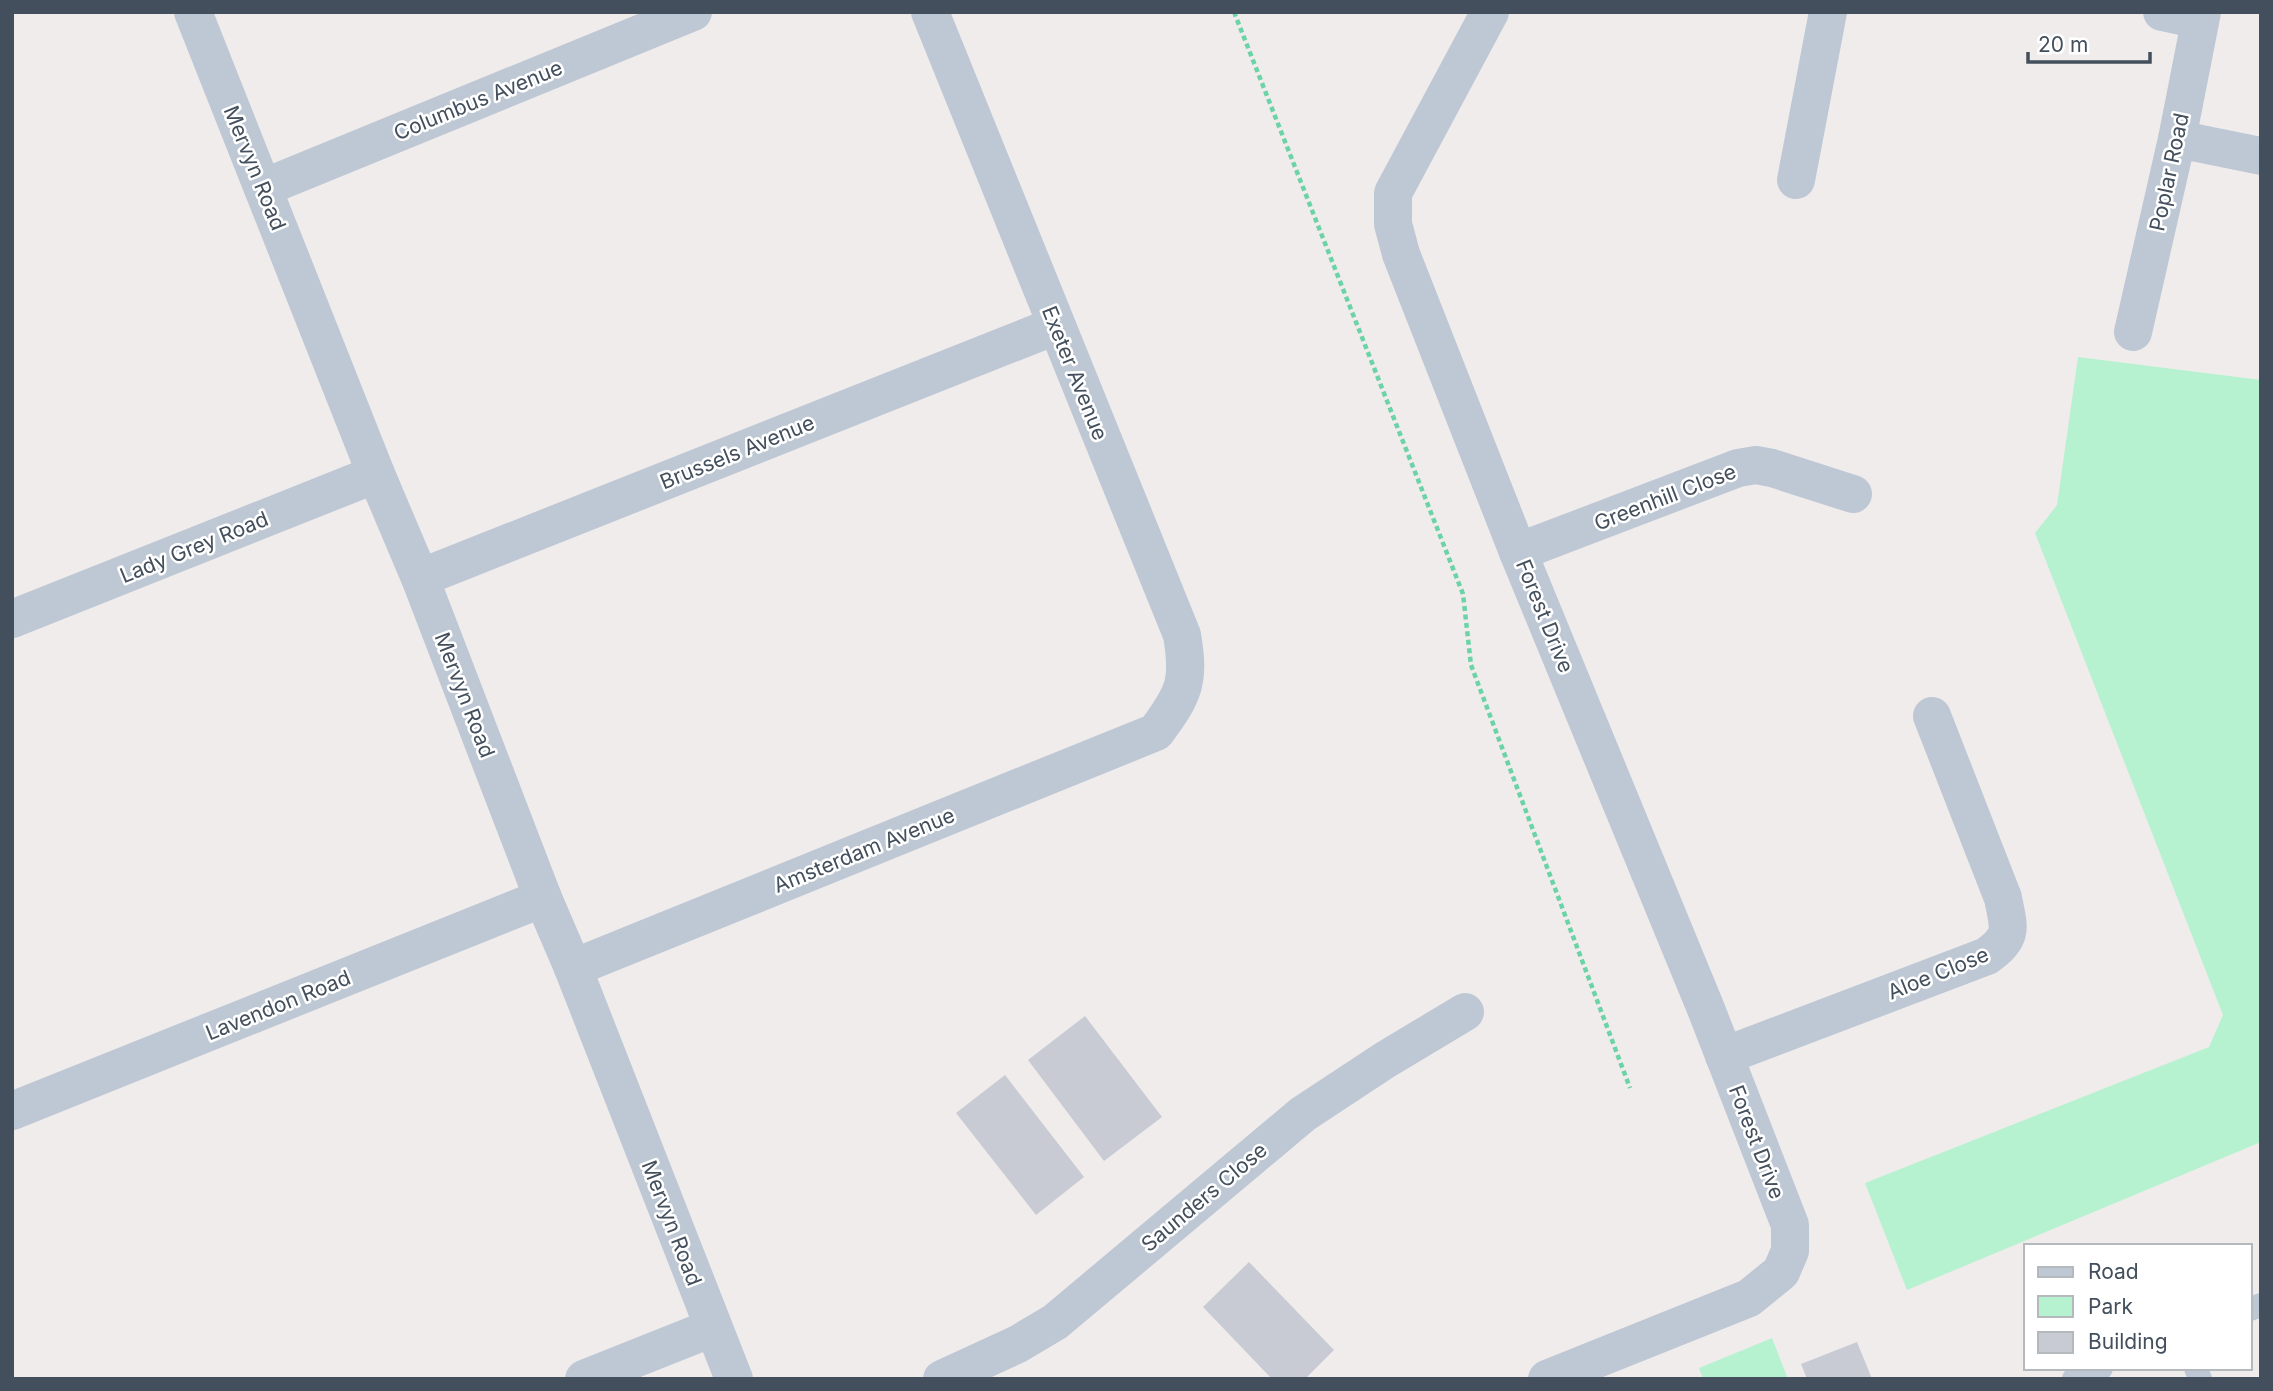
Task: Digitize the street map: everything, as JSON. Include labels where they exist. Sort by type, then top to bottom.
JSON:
[{"type":"street","name":"Mervyn Road","points":[[193,12],[376,474],[420,578],[543,898],[734,1379]]},
{"type":"street","name":"Columbus Avenue","points":[[263,188],[693,12]]},
{"type":"street","name":"Exeter Avenue","points":[[930,12],[1182,635],[1186,673],[1182,694],[1156,732]]},
{"type":"street","name":"Forest Drive","points":[[1490,12],[1393,194],[1393,224],[1401,254],[1518,552],[1724,1056],[1790,1225],[1790,1251],[1781,1272],[1749,1298],[1563,1376]]},
{"type":"street","points":[[1796,180],[1828,12]]},
{"type":"street","points":[[2162,12],[2201,16]]},
{"type":"street","name":"Poplar Road","points":[[2133,332],[2177,139],[2201,16]]},
{"type":"street","points":[[2177,139],[2261,156]]},
{"type":"street","name":"Brussels Avenue","points":[[420,578],[1055,326]]},
{"type":"street","name":"Greenhill Close","points":[[1518,552],[1738,468],[1756,465],[1772,468],[1853,494]]},
{"type":"street","name":"Lady Grey Road","points":[[12,619],[376,474]]},
{"type":"street","name":"Aloe Close","points":[[1724,1056],[1987,956],[2004,943],[2009,926],[2003,898],[1933,716]]},
{"type":"street","name":"Amsterdam Avenue","points":[[573,968],[1156,732]]},
{"type":"street","name":"Lavendon Road","points":[[12,1111],[543,898]]},
{"type":"street","name":"Saunders Close","points":[[942,1379],[1018,1344],[1055,1322],[1303,1114],[1465,1012]]},
{"type":"street","points":[[584,1379],[712,1328]]},
{"type":"lane","points":[[2074,1379],[2096,1370]]},
{"type":"path","points":[[1234,12],[1463,594],[1471,665],[1630,1088]]},
{"type":"green space","points":[[2078,357],[2261,380],[2261,1142],[1907,1290],[1865,1183],[2209,1047],[2223,1015],[2035,533],[2057,505]]},
{"type":"green space","points":[[1772,1338],[1788,1379],[1703,1379],[1699,1368]]},
{"type":"building","points":[[1085,1016],[1162,1117],[1104,1161],[1028,1060]]},
{"type":"building","points":[[1005,1075],[1084,1177],[1036,1215],[956,1113]]},
{"type":"building","points":[[1249,1262],[1334,1350],[1305,1379],[1272,1379],[1203,1307]]},
{"type":"building","points":[[1857,1342],[1872,1379],[1807,1379],[1801,1364]]}]
